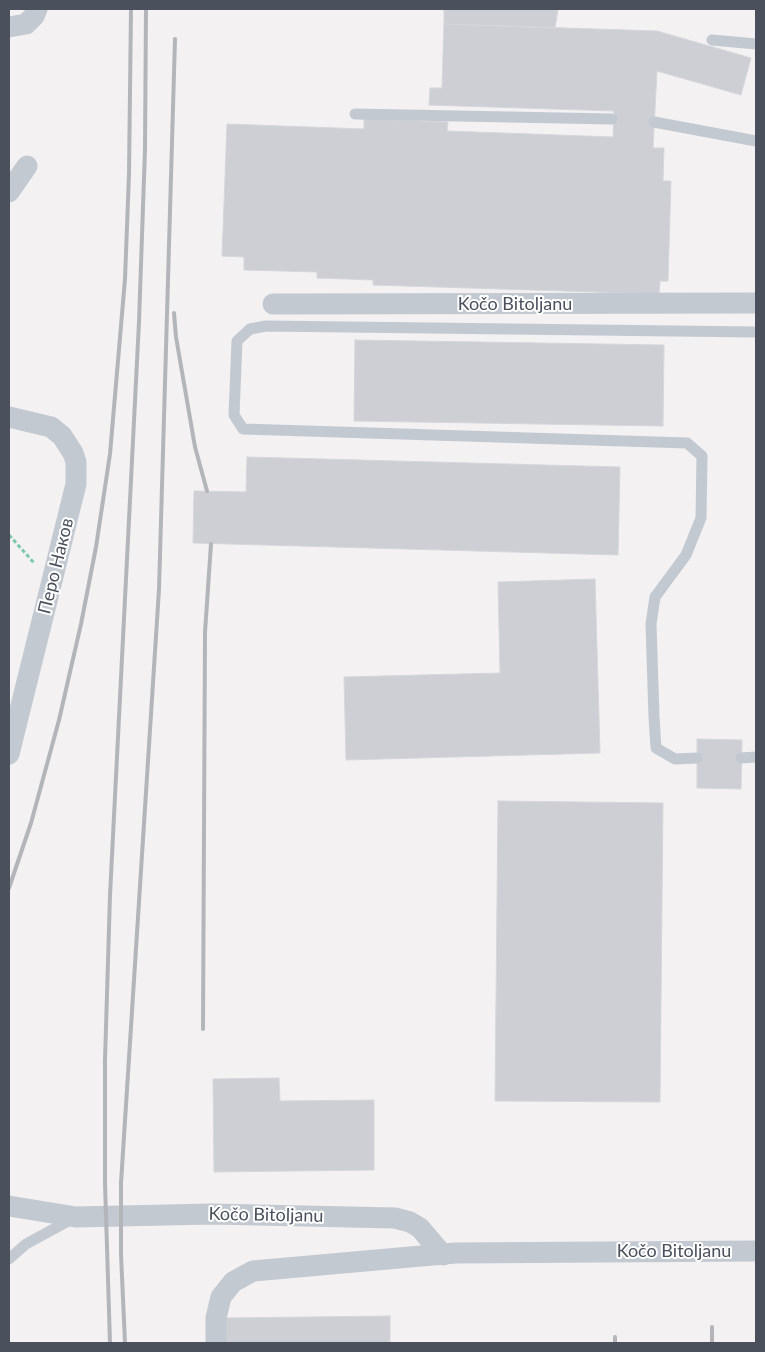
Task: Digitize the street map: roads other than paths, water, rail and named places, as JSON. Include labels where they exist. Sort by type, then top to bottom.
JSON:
[{"type":"street","points":[[9,27],[26,24],[34,16],[37,9]]},
{"type":"street","points":[[9,192],[27,166]]},
{"type":"street","name":"Kočo Bitoljanu","points":[[273,304],[756,303]]},
{"type":"street","name":"Перо Наков","points":[[9,417],[51,427],[62,436],[73,453],[76,462],[76,484],[9,754]]},
{"type":"street","name":"Kočo Bitoljanu","points":[[9,1206],[76,1217],[212,1214],[395,1218],[410,1222],[420,1228],[443,1255]]},
{"type":"street","name":"Kočo Bitoljanu","points":[[216,1343],[216,1318],[222,1297],[233,1282],[253,1271],[497,1252],[756,1251]]},
{"type":"lane","points":[[712,40],[756,44]]},
{"type":"lane","points":[[355,114],[612,119]]},
{"type":"lane","points":[[654,122],[756,141]]},
{"type":"lane","points":[[697,758],[675,759],[656,748],[651,624],[656,597],[686,555],[701,518],[702,456],[688,443],[243,429],[234,415],[237,341],[250,329],[266,326],[756,332]]},
{"type":"lane","points":[[741,758],[756,758]]},
{"type":"lane","points":[[9,1259],[26,1244],[76,1217]]},
{"type":"railway","points":[[9,888],[31,823],[59,720],[96,547],[110,454],[125,279],[129,174],[131,9]]},
{"type":"railway","points":[[110,1343],[105,1183],[105,1060],[110,895],[139,322],[145,149],[146,9]]},
{"type":"railway","points":[[125,1343],[121,1254],[121,1183],[159,589],[175,39]]},
{"type":"railway","points":[[174,313],[176,337],[195,447],[207,491]]},
{"type":"railway","points":[[203,1029],[205,632],[211,544]]},
{"type":"railway","points":[[712,1327],[712,1343]]},
{"type":"railway","points":[[615,1337],[615,1343]]}]
